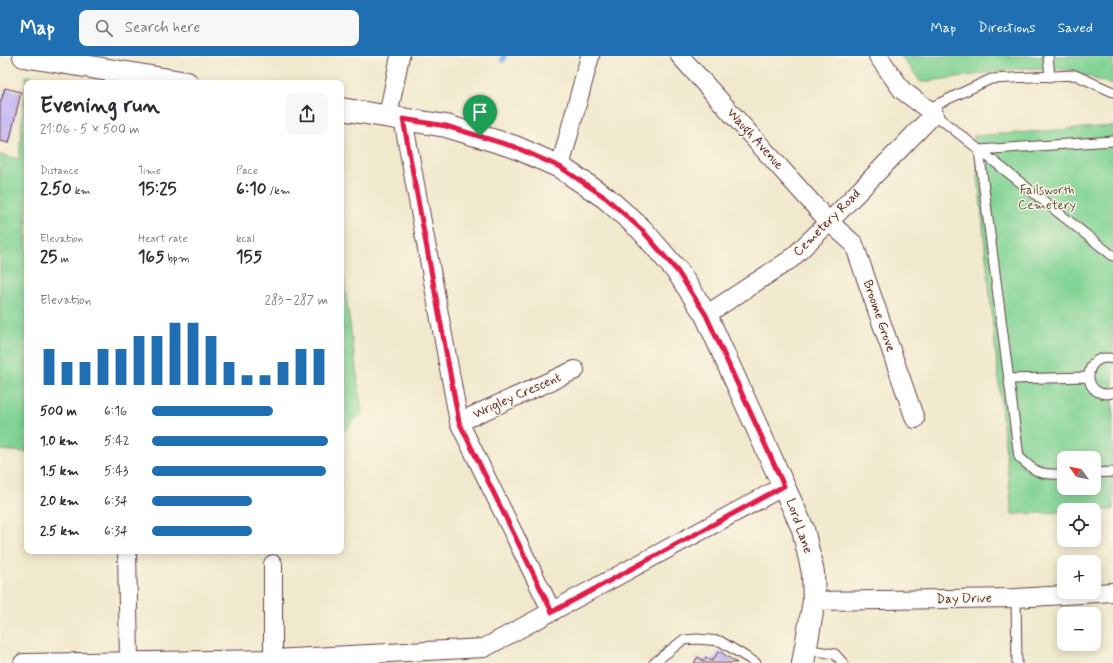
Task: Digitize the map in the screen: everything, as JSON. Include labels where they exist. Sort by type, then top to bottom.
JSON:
[{"type":"street","points":[[24,56],[169,80]]},
{"type":"street","points":[[400,56],[396,118],[459,422],[552,612]]},
{"type":"street","points":[[560,167],[590,56]]},
{"type":"street","name":"Waugh Avenue","points":[[680,56],[829,222]]},
{"type":"street","points":[[878,56],[902,90],[930,112]]},
{"type":"street","name":"Lord Lane","points":[[344,109],[446,126],[515,147],[560,167],[606,198],[642,230],[678,272],[706,315],[803,529],[813,573],[814,602],[804,656]]},
{"type":"street","name":"Cemetery Road","points":[[706,315],[791,260],[829,222],[930,112]]},
{"type":"street","name":"Broome Grove","points":[[829,222],[854,244],[915,419]]},
{"type":"street","name":"Wrigley Crescent","points":[[459,422],[574,370]]},
{"type":"street","points":[[22,663],[273,661],[484,648],[784,486]]},
{"type":"street","points":[[127,554],[129,661]]},
{"type":"street","points":[[273,564],[273,661]]},
{"type":"street","name":"Day Drive","points":[[814,602],[1016,598],[1113,592]]},
{"type":"lane","points":[[1048,56],[1050,77]]},
{"type":"lane","points":[[1113,92],[1075,76],[992,79],[930,112],[1113,256]]},
{"type":"lane","points":[[979,150],[1113,141]]},
{"type":"lane","points":[[979,150],[1019,457],[1032,469],[1047,475],[1057,474]]},
{"type":"lane","points":[[1113,359],[1105,358],[1098,360],[1089,370],[1088,377],[1090,384],[1095,390],[1101,393],[1113,393]]},
{"type":"lane","points":[[1009,379],[1088,377]]},
{"type":"lane","points":[[1101,473],[1113,472]]},
{"type":"lane","points":[[1016,598],[1017,663]]},
{"type":"lane","points":[[654,663],[683,640],[697,639],[720,641],[756,663]]},
{"type":"lane","points":[[804,656],[835,654],[843,663]]},
{"type":"green space","points":[[901,56],[1113,56],[1113,85],[1069,70],[1024,68],[921,82]]},
{"type":"green space","points":[[26,76],[45,80],[26,80]]},
{"type":"green space","points":[[24,100],[24,452],[0,450],[0,155],[19,159]]},
{"type":"green space","name":"Failsworth Cemetery","points":[[1113,126],[1113,510],[1101,510],[1101,503],[1057,503],[1057,512],[1012,514],[974,136]]},
{"type":"green space","points":[[344,280],[362,413],[344,431]]},
{"type":"building","points":[[5,88],[21,92],[9,143],[0,141],[0,101]]},
{"type":"building","points":[[719,651],[737,663],[694,663],[698,657],[704,661],[706,657],[712,661]]},
{"type":"waterway","points":[[503,60],[504,56]]},
{"type":"route","points":[[403,119],[446,126],[480,136],[515,147],[560,167],[606,198],[642,230],[678,272],[706,315],[784,486],[552,612],[459,422],[403,119]]}]
